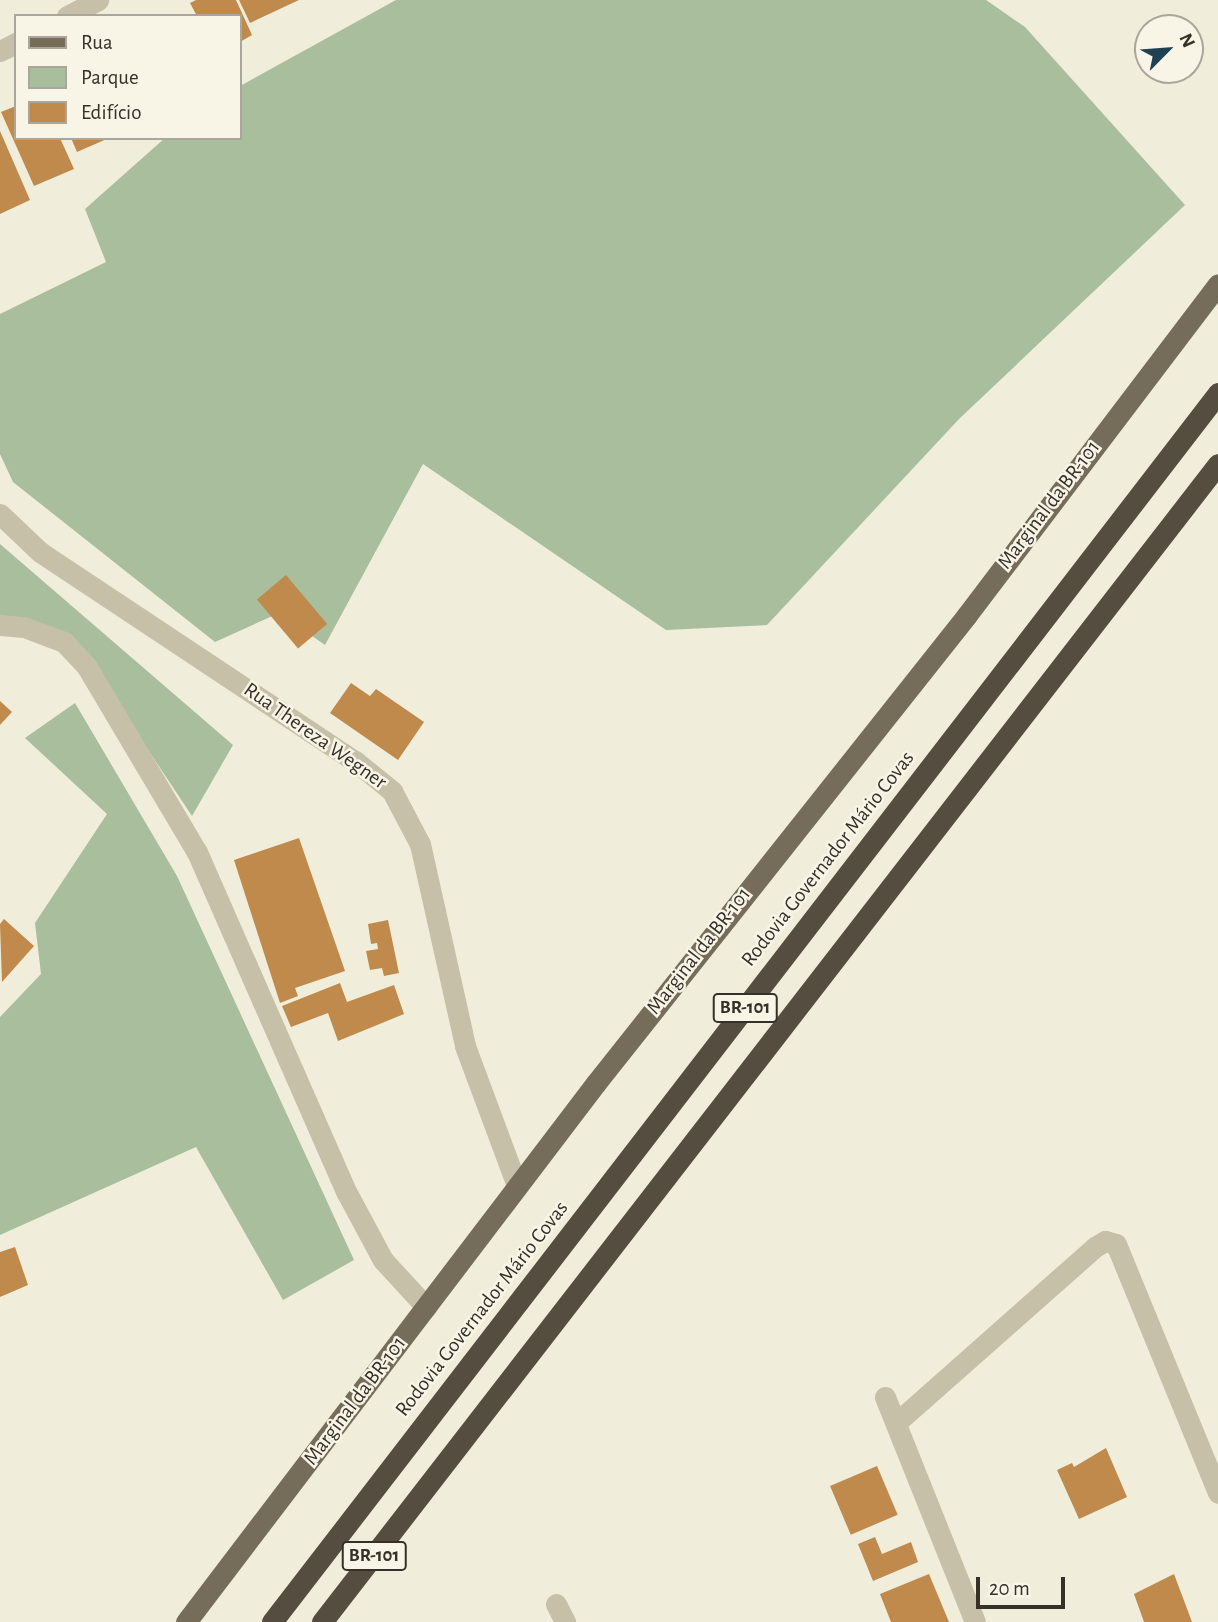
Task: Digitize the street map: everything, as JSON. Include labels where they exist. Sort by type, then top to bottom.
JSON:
[{"type":"highway","name":"Rodovia Governador Mário Covas","points":[[272,1622],[1218,393]]},
{"type":"highway","name":"BR-101","points":[[322,1622],[1218,464]]},
{"type":"main road","name":"Marginal da BR-101","points":[[186,1622],[517,1186],[967,615],[1218,284]]},
{"type":"street","points":[[71,14],[98,0]]},
{"type":"street","name":"Rua Thereza Wegner","points":[[0,514],[40,552],[355,761],[392,791],[421,844],[462,1033],[517,1186]]},
{"type":"street","points":[[0,625],[56,638],[87,667],[197,852],[347,1193],[383,1261],[426,1307]]},
{"type":"street","points":[[895,1423],[1105,1241],[1123,1251],[1218,1493]]},
{"type":"street","points":[[885,1397],[975,1622]]},
{"type":"green space","points":[[396,0],[986,0],[1025,27],[1185,205],[959,419],[767,625],[666,630],[423,464],[325,645],[279,613],[215,642],[13,482],[0,454],[0,314],[106,262],[85,209],[163,140],[242,140],[242,85]]},
{"type":"green space","points":[[0,544],[233,745],[192,816],[73,637],[0,622]]},
{"type":"green space","points":[[75,703],[177,876],[354,1260],[283,1300],[196,1147],[0,1235],[0,1017],[41,974],[35,923],[107,814],[25,738]]},
{"type":"building","points":[[196,0],[236,0],[252,35],[242,41],[242,14],[196,14],[190,3]]},
{"type":"building","points":[[239,0],[299,0],[250,23]]},
{"type":"building","points":[[14,107],[14,140],[61,140],[74,169],[34,186],[1,112]]},
{"type":"building","points":[[0,131],[30,200],[0,214]]},
{"type":"building","points":[[72,140],[104,140],[77,152]]},
{"type":"building","points":[[286,575],[327,624],[298,648],[257,599]]},
{"type":"building","points":[[351,683],[370,696],[376,689],[424,722],[398,760],[330,713]]},
{"type":"building","points":[[0,701],[12,712],[0,725]]},
{"type":"building","points":[[299,838],[345,971],[295,988],[298,996],[280,1003],[234,860]]},
{"type":"building","points":[[4,919],[34,946],[2,982],[0,924]]},
{"type":"building","points":[[388,920],[399,973],[384,976],[382,968],[370,970],[366,951],[378,949],[377,943],[371,944],[368,924]]},
{"type":"building","points":[[340,983],[347,1002],[394,985],[404,1014],[338,1041],[328,1013],[291,1027],[282,1006]]},
{"type":"building","points":[[15,1247],[28,1285],[0,1297],[0,1252]]},
{"type":"building","points":[[1106,1448],[1127,1497],[1079,1519],[1057,1470],[1072,1463],[1074,1467]]},
{"type":"building","points":[[877,1466],[898,1515],[851,1535],[830,1486]]},
{"type":"building","points":[[875,1537],[882,1554],[911,1542],[918,1562],[873,1581],[858,1544]]},
{"type":"building","points":[[929,1574],[949,1622],[891,1622],[880,1594]]},
{"type":"building","points":[[1174,1574],[1192,1622],[1144,1622],[1134,1594]]}]
